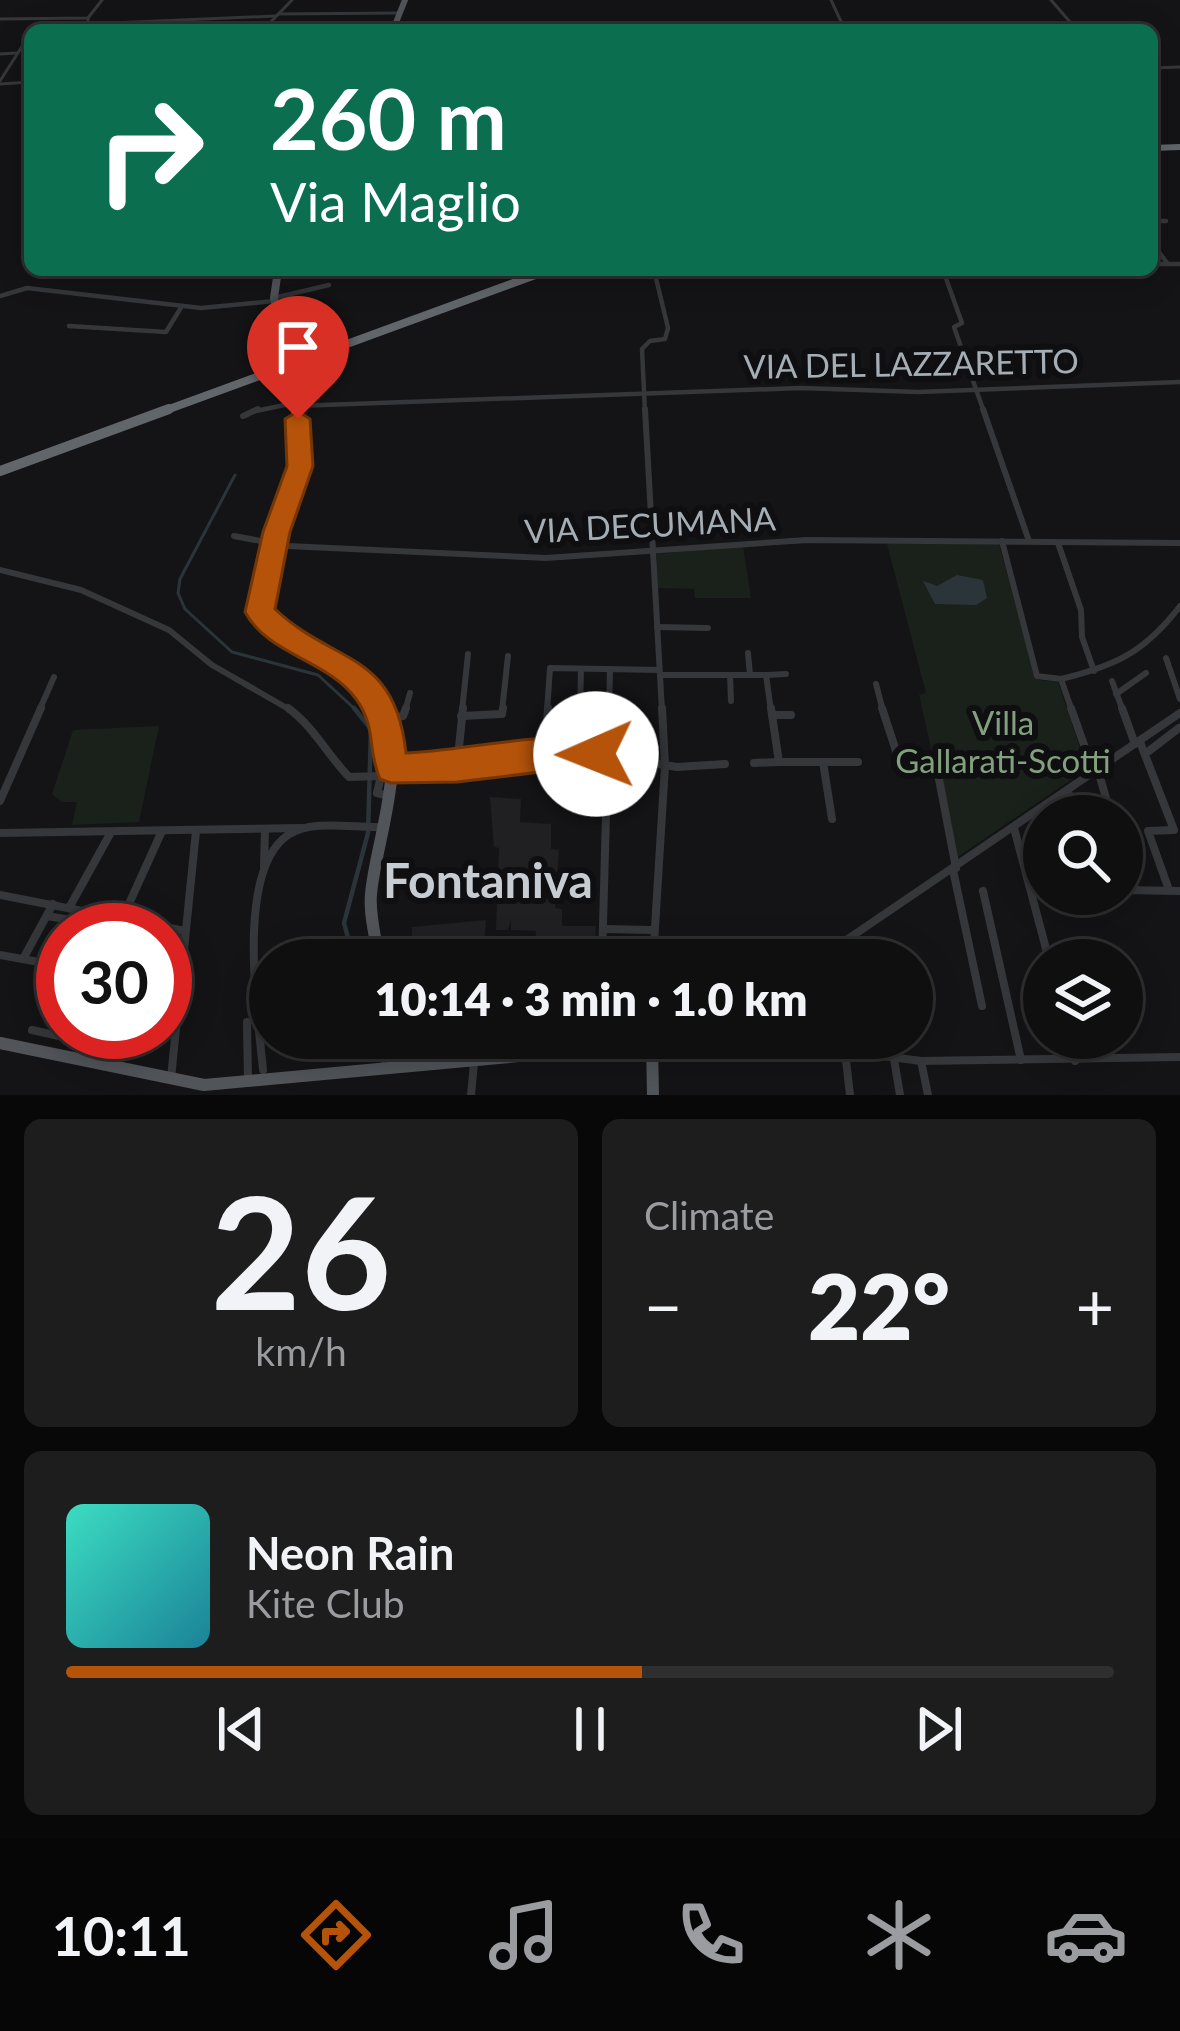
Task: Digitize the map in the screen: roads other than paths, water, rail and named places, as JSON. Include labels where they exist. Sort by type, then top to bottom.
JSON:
[{"type":"highway","points":[[0,471],[533,276]]},
{"type":"main road","points":[[395,24],[405,0]]},
{"type":"main road","points":[[277,276],[274,299],[302,458],[274,543],[260,606],[264,620],[346,667],[387,719],[389,796],[373,828],[370,898],[376,939]]},
{"type":"main road","points":[[0,1043],[36,1049]]},
{"type":"main road","points":[[83,1059],[169,1081],[248,1083],[466,1059]]},
{"type":"main road","points":[[401,1059],[403,1066]]},
{"type":"main road","points":[[650,1059],[652,1095]]},
{"type":"street","points":[[102,0],[88,23],[400,13]]},
{"type":"street","points":[[269,24],[292,0]]},
{"type":"street","points":[[1051,0],[1072,24]]},
{"type":"street","points":[[0,19],[88,18]]},
{"type":"street","points":[[37,24],[40,20]]},
{"type":"street","points":[[0,82],[24,43]]},
{"type":"street","points":[[0,54],[17,53]]},
{"type":"street","points":[[1158,221],[1166,221]]},
{"type":"street","points":[[1158,251],[1168,264]]},
{"type":"street","points":[[1158,264],[1180,264]]},
{"type":"street","points":[[652,939],[664,766],[642,349],[668,335],[655,276]]},
{"type":"street","points":[[945,276],[962,322],[954,327],[973,388],[1029,541]]},
{"type":"street","points":[[0,296],[27,288],[182,306],[235,307],[328,284]]},
{"type":"street","points":[[69,326],[166,332],[182,306]]},
{"type":"street","points":[[282,331],[326,328]]},
{"type":"street","name":"VIA DEL LAZZARETTO","points":[[243,416],[295,405],[1180,382]]},
{"type":"street","name":"VIA DECUMANA","points":[[234,536],[274,543],[546,558],[807,540],[1180,543]]},
{"type":"street","points":[[1002,541],[1037,676],[1061,679],[1130,656],[1161,631],[1180,606]]},
{"type":"street","points":[[1058,542],[1094,671]]},
{"type":"street","points":[[0,571],[81,590],[169,630],[212,665],[271,695],[307,722],[323,751],[346,775],[382,778],[378,795],[389,796]]},
{"type":"street","points":[[657,627],[708,628]]},
{"type":"street","points":[[748,653],[750,675]]},
{"type":"street","points":[[457,767],[468,654]]},
{"type":"street","points":[[461,716],[502,714],[508,656]]},
{"type":"street","points":[[1166,658],[1180,699]]},
{"type":"street","points":[[545,753],[550,668],[786,674]]},
{"type":"street","points":[[579,753],[581,669]]},
{"type":"street","points":[[603,939],[610,669]]},
{"type":"street","points":[[1116,694],[1146,673]]},
{"type":"street","points":[[731,675],[731,701]]},
{"type":"street","points":[[766,675],[779,762]]},
{"type":"street","points":[[0,801],[54,677]]},
{"type":"street","points":[[1061,679],[1104,795]]},
{"type":"street","points":[[1112,681],[1174,830],[1148,831],[1174,890],[1143,890]]},
{"type":"street","points":[[876,684],[901,766],[933,768],[939,779],[982,1006]]},
{"type":"street","points":[[387,719],[403,716],[410,693]]},
{"type":"street","points":[[772,715],[791,716]]},
{"type":"street","points":[[849,939],[1176,716],[1179,729],[1145,754]]},
{"type":"street","points":[[391,769],[457,767],[545,753],[608,756],[664,766],[725,764]]},
{"type":"street","points":[[823,762],[832,819]]},
{"type":"street","points":[[754,763],[858,762]]},
{"type":"street","points":[[1068,791],[1070,795]]},
{"type":"street","points":[[264,873],[278,842],[309,828]]},
{"type":"street","points":[[0,832],[373,828]]},
{"type":"street","points":[[1014,828],[1023,863]]},
{"type":"street","points":[[268,830],[278,842]]},
{"type":"street","points":[[262,1070],[255,923],[268,830]]},
{"type":"street","points":[[132,903],[163,831]]},
{"type":"street","points":[[189,903],[196,831]]},
{"type":"street","points":[[72,903],[110,834]]},
{"type":"street","points":[[983,891],[1021,1060]]},
{"type":"street","points":[[0,895],[47,903]]},
{"type":"street","points":[[603,928],[652,930]]},
{"type":"street","points":[[23,959],[36,935]]},
{"type":"street","points":[[0,955],[36,961]]},
{"type":"street","points":[[247,1022],[248,1083]]},
{"type":"street","points":[[32,1030],[36,1031]]},
{"type":"street","points":[[899,1095],[894,1059],[1180,1058]]},
{"type":"street","points":[[169,1081],[171,1059]]},
{"type":"street","points":[[471,1095],[475,1059]]},
{"type":"street","points":[[846,1059],[850,1095]]},
{"type":"street","points":[[921,1061],[928,1095]]},
{"type":"waterway","points":[[235,475],[180,579],[178,593],[185,609],[232,652],[318,675],[355,709]]},
{"type":"waterway","points":[[348,939],[344,923],[368,833],[371,729],[355,709]]},
{"type":"district","name":"Fontaniva","points":[[488,879]]},
{"type":"park label","name":"Villa Gallarati-Scotti","points":[[1003,741]]}]
